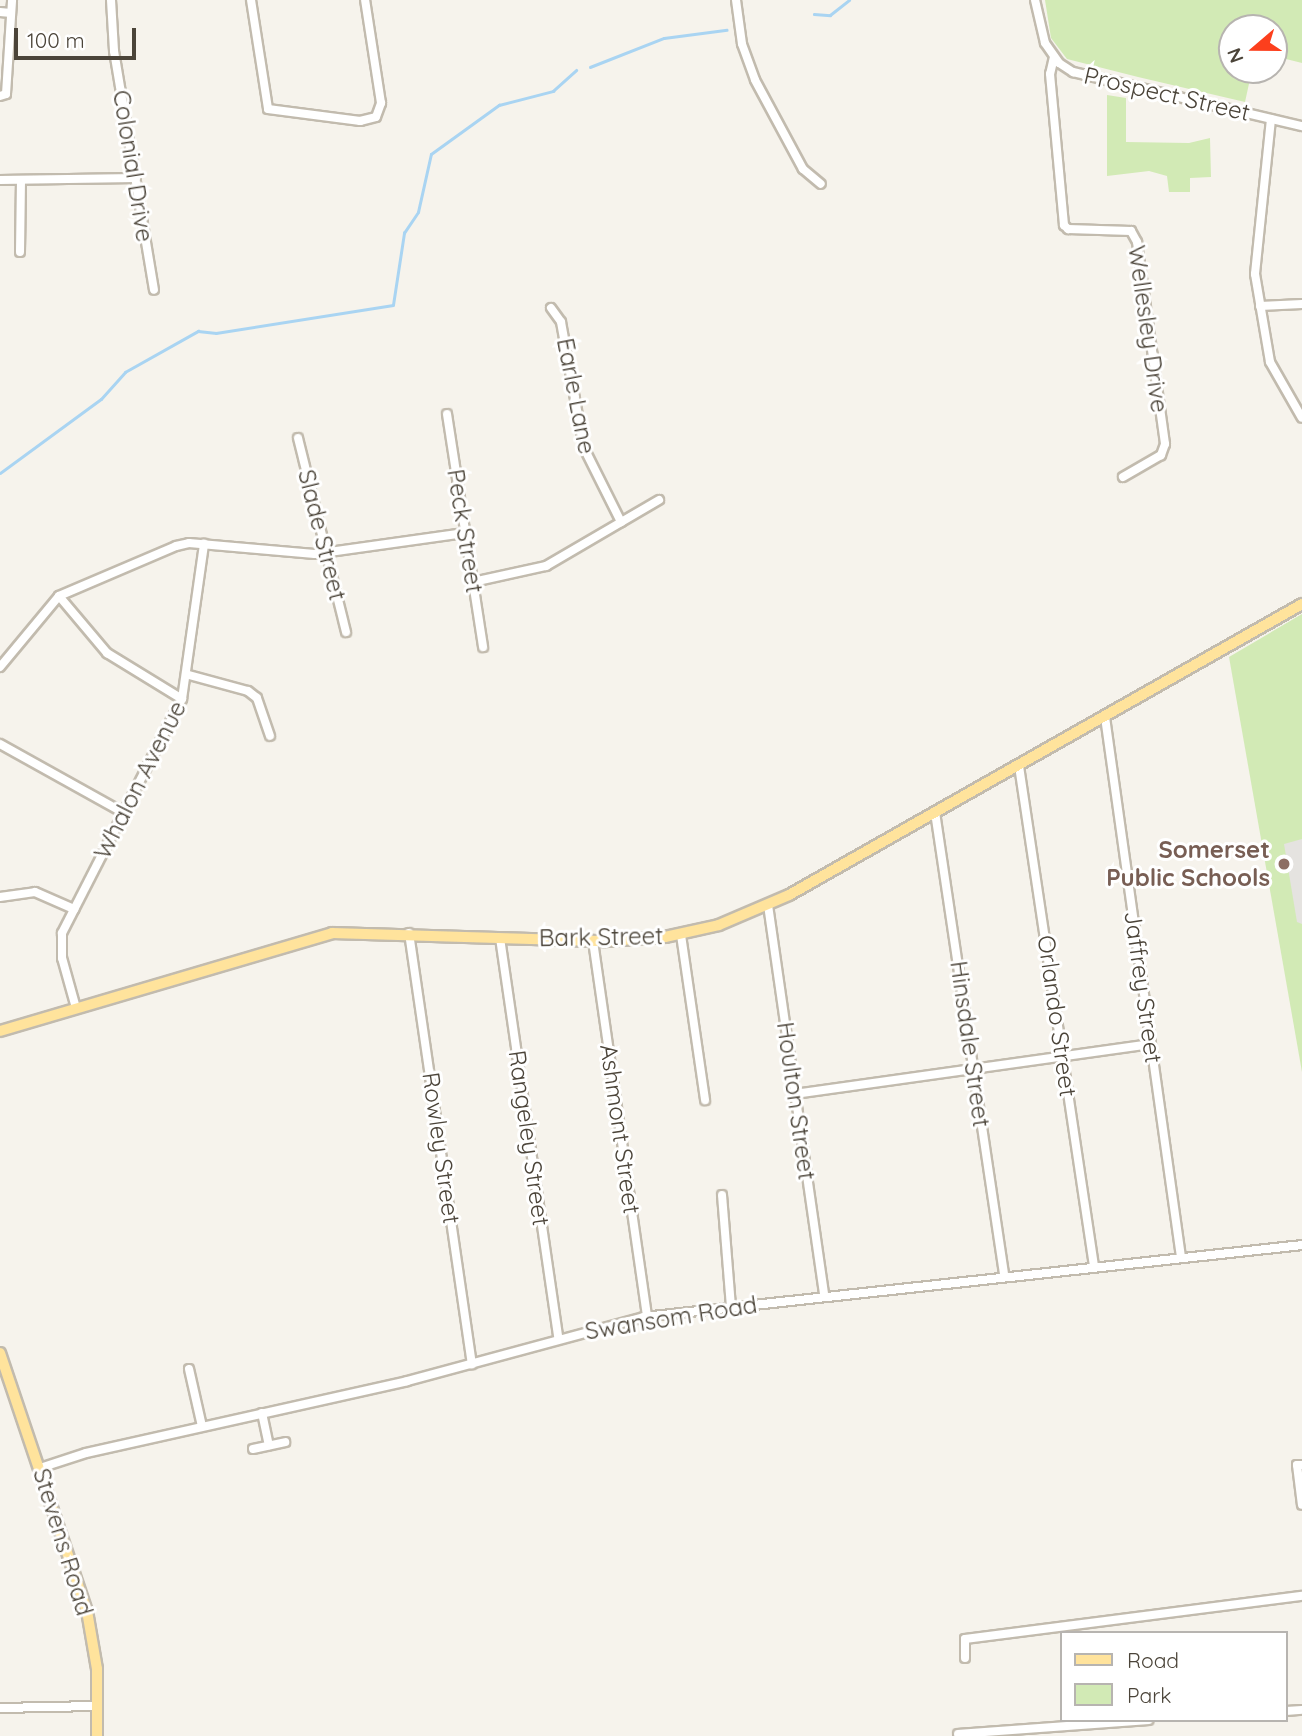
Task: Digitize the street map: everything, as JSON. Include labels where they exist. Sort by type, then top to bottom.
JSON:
[{"type":"main road","name":"Bark Street","points":[[0,1031],[300,940],[356,931],[593,941],[681,934],[768,905],[1156,689],[1302,604]]},
{"type":"main road","name":"Stevens Road","points":[[0,1353],[87,1611],[97,1669],[97,1736]]},
{"type":"street","points":[[3,95],[12,0]]},
{"type":"street","name":"Colonial Drive","points":[[111,0],[114,51],[154,290]]},
{"type":"street","points":[[251,0],[268,109],[360,121],[376,117],[381,103],[365,0]]},
{"type":"street","points":[[736,0],[742,44],[755,80],[803,169],[821,184]]},
{"type":"street","name":"Prospect Street","points":[[1035,0],[1041,33],[1054,57],[1073,72],[1302,126]]},
{"type":"street","points":[[0,12],[11,13]]},
{"type":"street","name":"Wellesley Drive","points":[[1054,57],[1050,74],[1065,228],[1131,231],[1137,242],[1165,444],[1161,455],[1123,477]]},
{"type":"street","points":[[1271,118],[1255,264],[1270,362],[1302,418]]},
{"type":"street","points":[[0,180],[136,178]]},
{"type":"street","points":[[20,252],[21,181]]},
{"type":"street","points":[[1260,306],[1302,304]]},
{"type":"street","name":"Earle Lane","points":[[551,308],[562,322],[584,448],[621,522]]},
{"type":"street","name":"Peck Street","points":[[447,414],[483,647]]},
{"type":"street","name":"Slade Street","points":[[298,438],[346,632]]},
{"type":"street","points":[[473,582],[546,566],[659,500]]},
{"type":"street","points":[[0,667],[59,596],[176,546],[204,544],[326,553],[465,533]]},
{"type":"street","name":"Whalon Avenue","points":[[76,1008],[60,947],[74,909],[183,699],[189,675],[204,544]]},
{"type":"street","points":[[59,596],[107,653],[183,699]]},
{"type":"street","points":[[189,675],[248,691],[257,698],[270,736]]},
{"type":"street","name":"Jaffrey Street","points":[[1105,717],[1181,1257]]},
{"type":"street","points":[[0,744],[124,813]]},
{"type":"street","name":"Orlando Street","points":[[1019,766],[1094,1266]]},
{"type":"street","name":"Hinsdale Street","points":[[935,812],[1004,1276]]},
{"type":"street","points":[[0,897],[35,892],[74,909]]},
{"type":"street","name":"Houlton Street","points":[[768,905],[824,1296]]},
{"type":"street","name":"Rowley Street","points":[[409,933],[472,1364]]},
{"type":"street","points":[[681,934],[705,1100]]},
{"type":"street","name":"Rangeley Street","points":[[500,938],[558,1338]]},
{"type":"street","name":"Ashmont Street","points":[[593,941],[647,1317]]},
{"type":"street","points":[[795,1094],[1151,1044]]},
{"type":"street","points":[[722,1195],[731,1306]]},
{"type":"street","name":"Swansom Road","points":[[40,1468],[202,1426],[472,1364],[558,1338],[647,1317],[1302,1245]]},
{"type":"street","points":[[189,1369],[202,1426]]},
{"type":"street","points":[[262,1413],[269,1445]]},
{"type":"street","points":[[253,1449],[285,1442]]},
{"type":"street","points":[[1300,1465],[1302,1505]]},
{"type":"street","points":[[965,1658],[965,1639],[1302,1596]]},
{"type":"street","points":[[0,1709],[98,1706]]},
{"type":"street","points":[[958,1734],[1120,1722]]},
{"type":"green space","points":[[1045,0],[1302,0],[1302,63],[1288,60],[1288,14],[1218,14],[1218,84],[1249,84],[1245,102],[1067,59],[1051,38]]},
{"type":"green space","points":[[1107,95],[1126,98],[1126,142],[1189,143],[1210,138],[1211,177],[1190,178],[1190,192],[1169,192],[1167,176],[1149,171],[1107,176]]},
{"type":"green space","name":"Somerset Public Schools","points":[[1302,614],[1302,1072],[1229,657]]},
{"type":"shaded area","points":[[1302,839],[1302,924],[1297,922],[1284,844]]},
{"type":"waterway","points":[[814,14],[830,15],[849,0]]},
{"type":"waterway","points":[[590,67],[664,38],[726,30]]},
{"type":"waterway","points":[[0,473],[101,399],[125,372],[198,331],[216,333],[393,305],[404,233],[418,212],[431,154],[499,105],[553,91],[576,70]]},
{"type":"place","name":"Somerset Public Schools","points":[[1284,864]]}]
